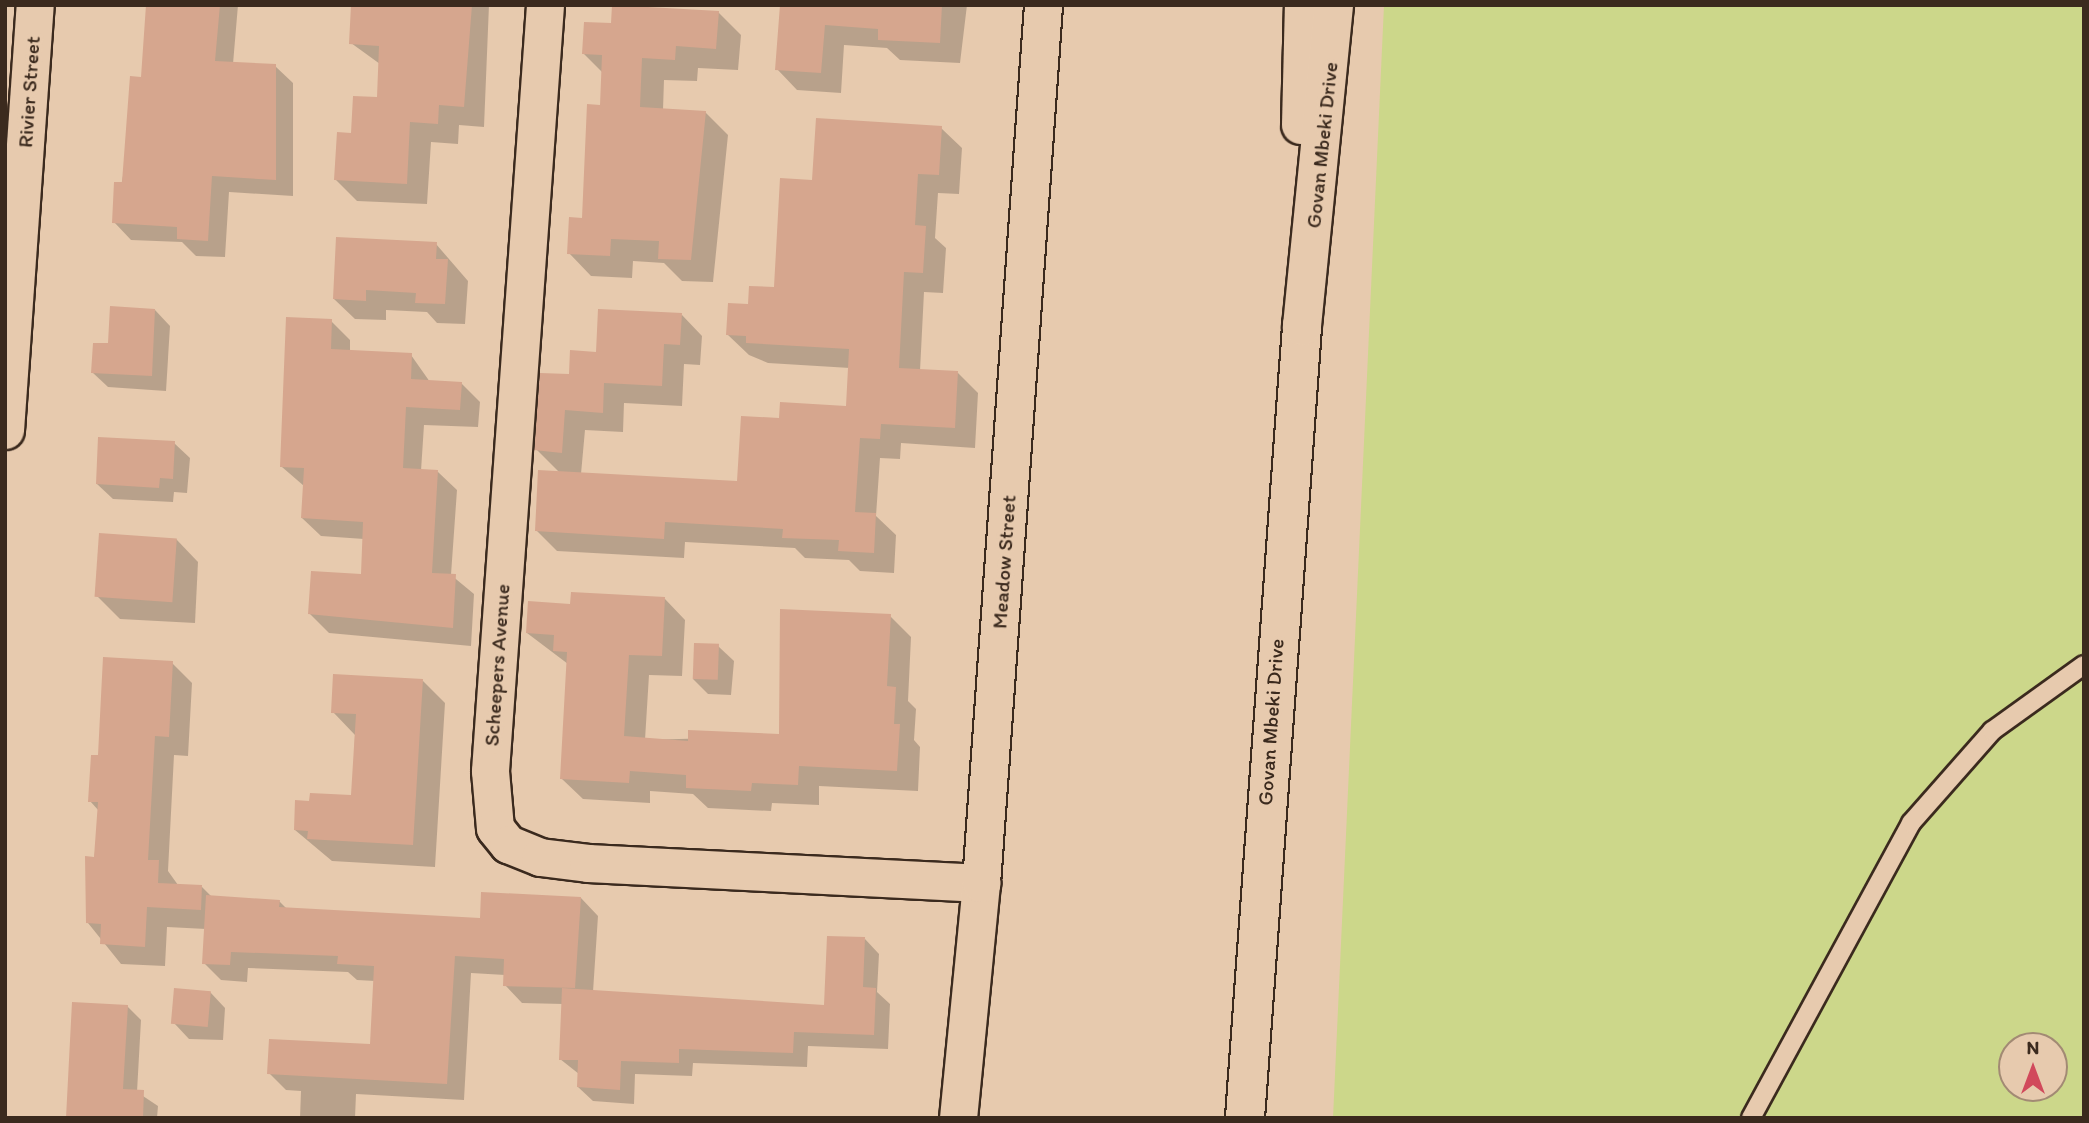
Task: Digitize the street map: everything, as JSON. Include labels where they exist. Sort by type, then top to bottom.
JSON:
[{"type":"main road","name":"Govan Mbeki Drive","points":[[1302,326],[1296,211],[1304,5]]},
{"type":"main road","name":"Govan Mbeki Drive","points":[[1245,1118],[1302,326],[1334,5]]},
{"type":"street","name":"Rivier Street","points":[[5,430],[35,5]]},
{"type":"street","name":"Scheepers Avenue","points":[[545,5],[490,771],[495,828],[508,844],[540,857],[588,863],[981,883]]},
{"type":"street","name":"Meadow Street","points":[[958,1118],[981,883],[1043,5]]},
{"type":"lane","points":[[1751,1118],[1911,823],[1992,731],[2084,665]]},
{"type":"green space","points":[[1384,5],[2084,5],[2084,1118],[1333,1118]]},
{"type":"building","points":[[146,5],[220,5],[215,61],[276,64],[276,180],[212,176],[208,241],[177,239],[177,227],[112,223],[114,182],[122,182],[130,76],[141,77]]},
{"type":"building","points":[[351,5],[472,5],[464,107],[439,105],[438,124],[410,122],[407,184],[334,180],[337,132],[351,133],[353,96],[377,97],[379,46],[349,44]]},
{"type":"building","points":[[612,5],[719,11],[716,49],[676,46],[675,60],[642,58],[640,107],[706,111],[691,260],[658,259],[659,241],[611,239],[610,256],[567,254],[569,217],[582,218],[587,104],[600,105],[602,55],[582,54],[584,22],[611,23]]},
{"type":"building","points":[[780,5],[942,5],[940,43],[878,40],[878,29],[825,25],[821,73],[775,70]]},
{"type":"building","points":[[816,118],[942,126],[939,175],[918,174],[915,225],[926,226],[923,273],[904,272],[899,368],[958,371],[955,428],[881,424],[880,439],[860,438],[855,512],[876,513],[874,553],[838,551],[839,540],[782,538],[783,529],[665,522],[664,539],[535,531],[538,470],[737,481],[741,416],[779,418],[780,402],[846,406],[849,349],[746,343],[746,336],[726,335],[728,303],[748,304],[749,286],[774,287],[780,178],[812,180]]},
{"type":"building","points":[[336,237],[437,242],[436,259],[448,259],[445,304],[415,303],[416,293],[366,290],[366,301],[333,299]]},
{"type":"building","points":[[110,306],[155,309],[152,376],[91,373],[93,343],[108,343]]},
{"type":"building","points":[[598,309],[682,313],[680,345],[664,344],[662,386],[604,383],[603,413],[565,410],[562,453],[534,450],[540,373],[569,374],[570,350],[596,352]]},
{"type":"building","points":[[286,317],[332,319],[331,349],[412,353],[411,379],[462,382],[460,410],[406,407],[403,468],[438,470],[432,573],[456,574],[453,628],[308,614],[311,571],[361,574],[363,522],[301,518],[304,468],[280,467]]},
{"type":"building","points":[[98,437],[175,441],[173,479],[160,478],[159,488],[96,484]]},
{"type":"building","points":[[99,533],[177,538],[172,602],[95,597]]},
{"type":"building","points":[[571,592],[665,597],[662,656],[629,655],[624,736],[688,741],[688,730],[779,734],[780,609],[891,614],[887,686],[896,687],[894,724],[900,724],[897,771],[799,766],[798,785],[752,783],[751,791],[686,788],[686,775],[630,771],[629,783],[560,779],[567,652],[553,651],[554,635],[526,633],[528,601],[570,604]]},
{"type":"building","points":[[694,643],[719,644],[718,680],[693,679]]},
{"type":"building","points":[[103,657],[173,661],[169,737],[155,736],[148,860],[159,860],[158,883],[202,885],[201,910],[147,907],[145,947],[100,944],[101,924],[86,923],[85,856],[94,857],[98,802],[88,802],[91,755],[98,755]]},
{"type":"building","points":[[333,674],[423,679],[413,845],[307,839],[308,831],[294,830],[295,800],[309,801],[310,793],[351,795],[356,714],[331,713]]},
{"type":"building","points":[[481,892],[581,897],[575,988],[503,986],[504,959],[455,956],[447,1084],[267,1074],[269,1039],[370,1044],[374,966],[337,964],[338,956],[231,952],[230,965],[202,964],[206,895],[280,900],[279,907],[480,918]]},
{"type":"building","points":[[827,936],[865,937],[863,987],[876,988],[874,1035],[794,1032],[793,1053],[679,1049],[679,1063],[621,1061],[620,1090],[577,1087],[578,1060],[559,1060],[562,988],[824,1005]]},
{"type":"building","points":[[174,988],[211,991],[208,1027],[171,1024]]},
{"type":"building","points":[[72,1002],[128,1005],[123,1089],[144,1090],[143,1118],[66,1118]]}]
